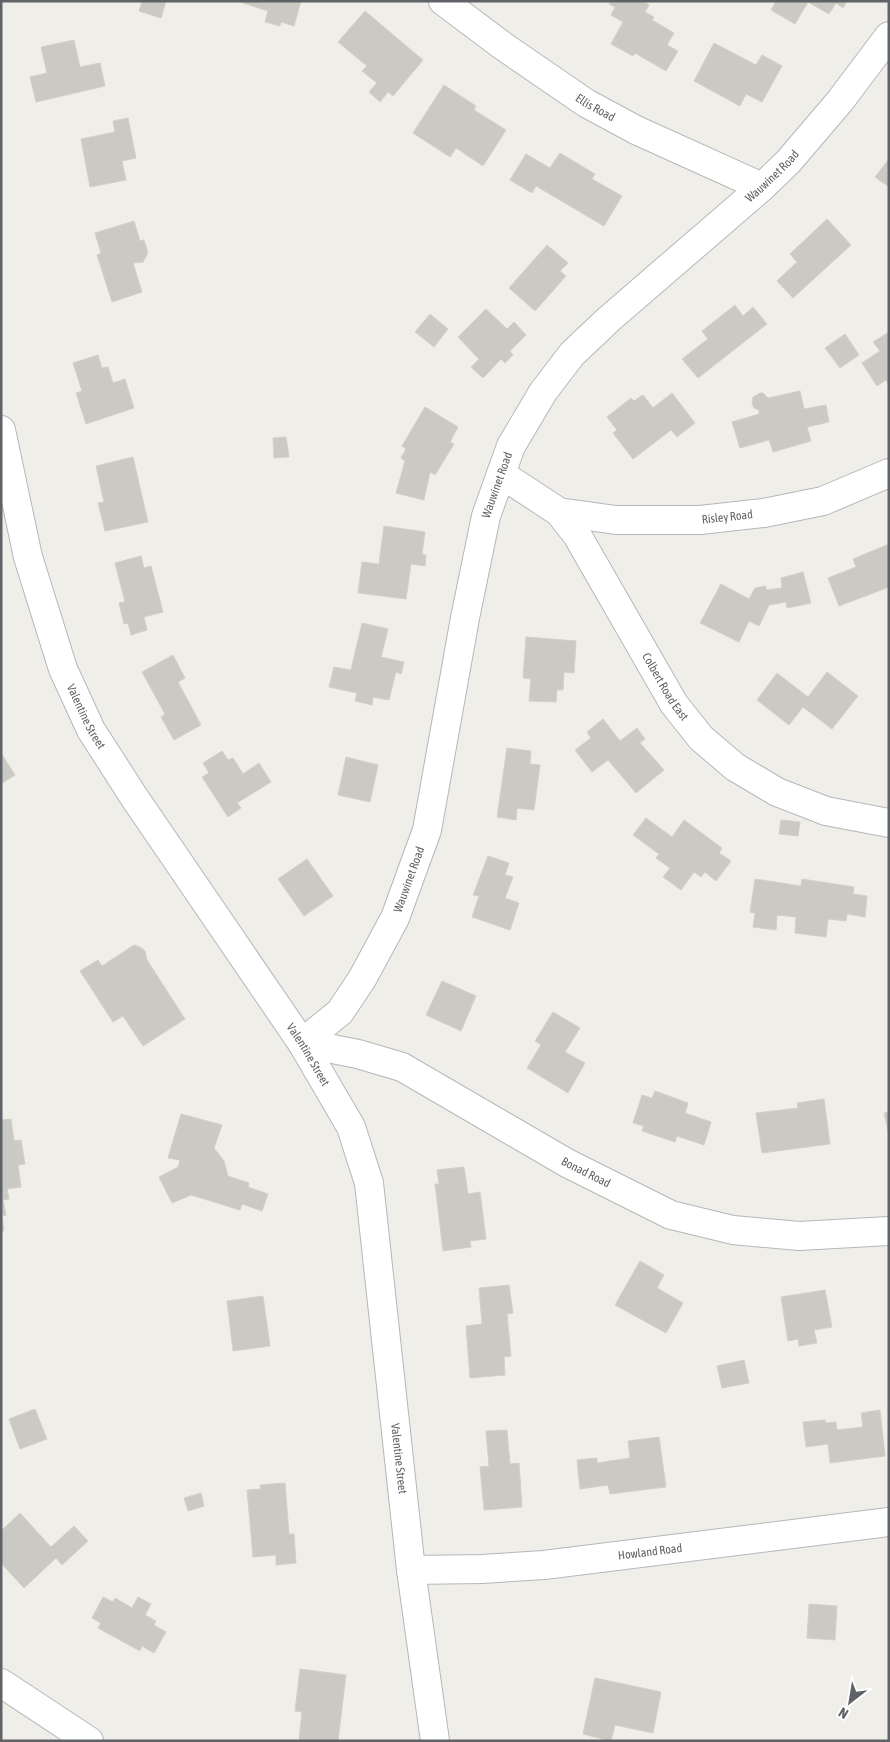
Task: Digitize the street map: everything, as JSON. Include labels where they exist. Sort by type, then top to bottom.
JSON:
[{"type":"street","name":"Ellis Road","points":[[443,1],[503,46],[586,103],[636,130],[762,188]]},
{"type":"street","name":"Wauwinet Road","points":[[302,1043],[340,1012],[362,979],[395,918],[427,830],[486,516],[511,446],[543,392],[572,354],[762,188],[788,162],[815,131],[889,36]]},
{"type":"street","name":"Valentine Street","points":[[1,430],[28,557],[63,669],[91,730],[134,797],[302,1043],[351,1127],[369,1183],[411,1570],[435,1741]]},
{"type":"street","name":"Risley Road","points":[[559,512],[616,520],[700,520],[764,513],[823,501],[889,473]]},
{"type":"street","name":"Colbert Road East","points":[[501,474],[559,512],[577,535],[674,704],[701,738],[735,767],[777,792],[826,811],[889,823]]},
{"type":"street","name":"Bonad Road","points":[[302,1043],[358,1054],[402,1068],[567,1163],[671,1216],[733,1230],[799,1236],[889,1231]]},
{"type":"street","name":"Howland Road","points":[[411,1570],[482,1570],[544,1565],[889,1522]]},
{"type":"street","points":[[1,1682],[89,1741]]},
{"type":"building","points":[[142,1],[166,1],[161,18],[139,11]]},
{"type":"building","points":[[237,1],[301,1],[294,26],[281,22],[280,26],[265,22],[268,11]]},
{"type":"building","points":[[611,1],[643,1],[649,5],[645,12],[654,17],[652,20],[674,33],[667,45],[678,51],[666,71],[635,53],[633,56],[611,44],[623,22],[611,15],[615,7],[609,4]]},
{"type":"building","points":[[776,1],[847,1],[843,8],[836,3],[829,14],[808,2],[795,24],[771,10]]},
{"type":"building","points":[[365,11],[423,60],[393,96],[388,92],[380,102],[369,92],[377,83],[362,71],[367,66],[338,42]]},
{"type":"building","points":[[74,40],[80,67],[100,63],[105,86],[36,102],[30,77],[47,73],[41,47]]},
{"type":"building","points":[[714,43],[756,65],[762,55],[782,66],[762,102],[746,94],[740,106],[694,81]]},
{"type":"building","points":[[444,85],[476,106],[474,110],[506,130],[483,166],[456,148],[450,157],[413,133]]},
{"type":"building","points":[[128,118],[136,158],[122,161],[126,180],[90,187],[81,139],[115,132],[113,121]]},
{"type":"building","points":[[560,153],[595,174],[592,179],[622,196],[604,226],[536,186],[532,193],[510,180],[526,154],[550,168]]},
{"type":"building","points":[[889,159],[889,187],[875,177]]},
{"type":"building","points":[[827,219],[851,245],[793,298],[777,281],[797,262],[790,254]]},
{"type":"building","points":[[134,221],[140,241],[144,240],[148,253],[143,262],[133,263],[142,292],[112,302],[97,255],[101,253],[95,233]]},
{"type":"building","points":[[547,245],[568,263],[560,271],[566,276],[535,311],[509,288]]},
{"type":"building","points":[[735,305],[743,316],[753,307],[767,324],[698,378],[682,359],[708,339],[702,331]]},
{"type":"building","points":[[486,309],[507,329],[514,322],[526,335],[510,351],[513,355],[505,363],[501,359],[483,378],[471,367],[479,359],[458,337]]},
{"type":"building","points":[[430,314],[448,329],[434,347],[415,332]]},
{"type":"building","points":[[889,332],[889,385],[886,380],[877,386],[862,363],[880,351],[873,342]]},
{"type":"building","points":[[845,334],[859,355],[840,368],[825,348]]},
{"type":"building","points":[[98,355],[102,368],[108,367],[113,383],[125,379],[134,408],[86,424],[76,393],[82,391],[73,363]]},
{"type":"building","points":[[800,391],[804,409],[826,405],[829,422],[807,427],[811,441],[773,452],[769,440],[740,448],[732,422],[759,414],[759,410],[754,408],[752,403],[753,397],[760,393],[763,393],[768,398]]},
{"type":"building","points":[[672,393],[695,423],[677,437],[671,430],[633,459],[613,433],[617,430],[607,417],[631,398],[634,401],[643,395],[653,408]]},
{"type":"building","points":[[425,407],[458,427],[450,442],[454,444],[435,475],[430,472],[424,500],[396,493],[405,461],[401,458],[406,449],[402,446]]},
{"type":"building","points":[[286,437],[289,457],[274,458],[273,438]]},
{"type":"building","points":[[133,457],[148,522],[105,531],[98,503],[104,502],[96,466]]},
{"type":"building","points":[[384,526],[425,532],[422,554],[426,555],[425,566],[411,564],[406,599],[358,593],[362,562],[379,564]]},
{"type":"building","points":[[889,544],[889,587],[839,606],[828,578],[856,567],[853,559]]},
{"type":"building","points":[[141,556],[144,568],[151,566],[163,612],[144,617],[147,630],[131,635],[128,623],[124,624],[119,603],[125,602],[115,563]]},
{"type":"building","points":[[803,572],[811,603],[787,608],[786,602],[769,605],[759,626],[749,621],[739,642],[700,623],[721,584],[749,599],[755,588],[766,586],[766,590],[782,588],[781,578]]},
{"type":"building","points":[[362,623],[388,629],[381,657],[404,662],[401,674],[396,672],[389,700],[373,697],[372,705],[355,701],[357,693],[329,687],[334,667],[351,670]]},
{"type":"building","points":[[526,637],[576,641],[574,673],[564,672],[563,690],[557,690],[556,702],[529,701],[531,679],[523,678]]},
{"type":"building","points":[[173,655],[185,678],[178,682],[201,725],[174,740],[161,717],[165,714],[142,672]]},
{"type":"building","points":[[827,672],[858,696],[832,729],[803,707],[789,725],[757,700],[777,673],[808,697]]},
{"type":"building","points":[[603,719],[620,741],[637,728],[645,739],[640,743],[664,770],[636,793],[608,760],[592,772],[575,750],[591,738],[587,732]]},
{"type":"building","points":[[507,748],[531,751],[530,764],[540,765],[534,810],[517,808],[516,820],[497,817]]},
{"type":"building","points":[[222,751],[228,760],[233,758],[243,774],[259,763],[271,782],[237,803],[241,808],[228,817],[202,777],[209,773],[203,763]]},
{"type":"building","points":[[1,753],[15,775],[1,784]]},
{"type":"building","points":[[346,757],[378,765],[370,802],[338,795]]},
{"type":"building","points":[[646,818],[672,837],[684,820],[722,848],[719,853],[731,861],[716,881],[705,872],[701,877],[694,872],[681,890],[663,877],[670,868],[656,858],[659,854],[633,835]]},
{"type":"building","points":[[781,820],[800,822],[798,836],[779,834]]},
{"type":"building","points":[[488,856],[509,863],[505,875],[513,877],[505,898],[519,903],[510,930],[472,917],[479,896],[473,895]]},
{"type":"building","points":[[307,859],[333,896],[304,916],[278,879]]},
{"type":"building","points":[[755,879],[801,886],[802,879],[854,887],[853,894],[867,896],[865,917],[847,914],[846,921],[828,919],[826,937],[795,933],[796,917],[777,915],[776,930],[753,927],[755,913],[750,912]]},
{"type":"building","points":[[134,945],[145,951],[147,960],[185,1019],[143,1046],[123,1016],[113,1022],[80,971],[98,960],[102,966]]},
{"type":"building","points":[[442,981],[476,996],[461,1031],[426,1015]]},
{"type":"building","points":[[553,1012],[580,1028],[565,1052],[585,1063],[568,1093],[527,1068],[541,1045],[535,1041]]},
{"type":"building","points":[[655,1091],[688,1103],[685,1113],[711,1122],[704,1145],[677,1136],[675,1142],[642,1131],[644,1126],[633,1123],[642,1095],[652,1098]]},
{"type":"building","points":[[824,1099],[830,1144],[762,1153],[756,1113],[798,1108],[797,1103]]},
{"type":"building","points":[[889,1112],[889,1135],[884,1113]]},
{"type":"building","points":[[181,1114],[222,1125],[214,1148],[224,1161],[228,1176],[249,1183],[248,1187],[268,1194],[262,1211],[242,1204],[240,1210],[191,1195],[172,1203],[159,1177],[178,1167],[180,1160],[168,1158]]},
{"type":"building","points":[[11,1119],[14,1141],[21,1140],[25,1164],[18,1165],[21,1187],[7,1189],[9,1199],[3,1200],[6,1215],[2,1216],[4,1231],[1,1231],[1,1120]]},
{"type":"building","points":[[464,1167],[468,1194],[480,1192],[486,1239],[470,1241],[471,1247],[443,1251],[435,1184],[439,1184],[437,1170]]},
{"type":"building","points":[[640,1261],[664,1275],[657,1288],[683,1303],[666,1333],[615,1305]]},
{"type":"building","points":[[509,1285],[513,1313],[507,1314],[511,1356],[504,1357],[505,1375],[470,1378],[466,1326],[482,1324],[479,1288]]},
{"type":"building","points":[[825,1290],[832,1327],[814,1330],[817,1343],[799,1346],[798,1339],[788,1341],[781,1297]]},
{"type":"building","points":[[263,1296],[270,1346],[233,1351],[227,1301]]},
{"type":"building","points":[[744,1360],[749,1383],[722,1388],[717,1366]]},
{"type":"building","points":[[35,1409],[47,1439],[20,1449],[9,1419]]},
{"type":"building","points":[[880,1410],[885,1456],[830,1463],[828,1444],[806,1447],[803,1422],[825,1420],[826,1423],[836,1422],[837,1430],[863,1427],[861,1413]]},
{"type":"building","points":[[507,1430],[510,1464],[519,1463],[522,1507],[484,1510],[480,1467],[489,1466],[486,1431]]},
{"type":"building","points":[[659,1437],[666,1487],[610,1494],[608,1485],[580,1489],[577,1460],[597,1458],[597,1463],[630,1458],[628,1441]]},
{"type":"building","points":[[285,1483],[289,1534],[294,1534],[296,1563],[276,1565],[276,1555],[253,1557],[247,1490],[261,1489],[260,1485]]},
{"type":"building","points":[[201,1493],[204,1506],[188,1511],[184,1498]]},
{"type":"building","points":[[20,1513],[51,1547],[74,1526],[88,1541],[62,1565],[56,1558],[24,1588],[1,1563],[1,1531]]},
{"type":"building","points":[[103,1597],[113,1602],[115,1598],[132,1608],[138,1597],[151,1604],[145,1615],[156,1621],[154,1625],[166,1632],[154,1653],[142,1646],[140,1651],[98,1628],[101,1623],[92,1618]]},
{"type":"building","points":[[809,1604],[837,1606],[835,1640],[807,1638]]},
{"type":"building","points":[[300,1669],[346,1675],[338,1741],[299,1741],[302,1712],[295,1711]]},
{"type":"building","points":[[595,1678],[661,1692],[653,1733],[615,1725],[611,1741],[583,1734]]}]
